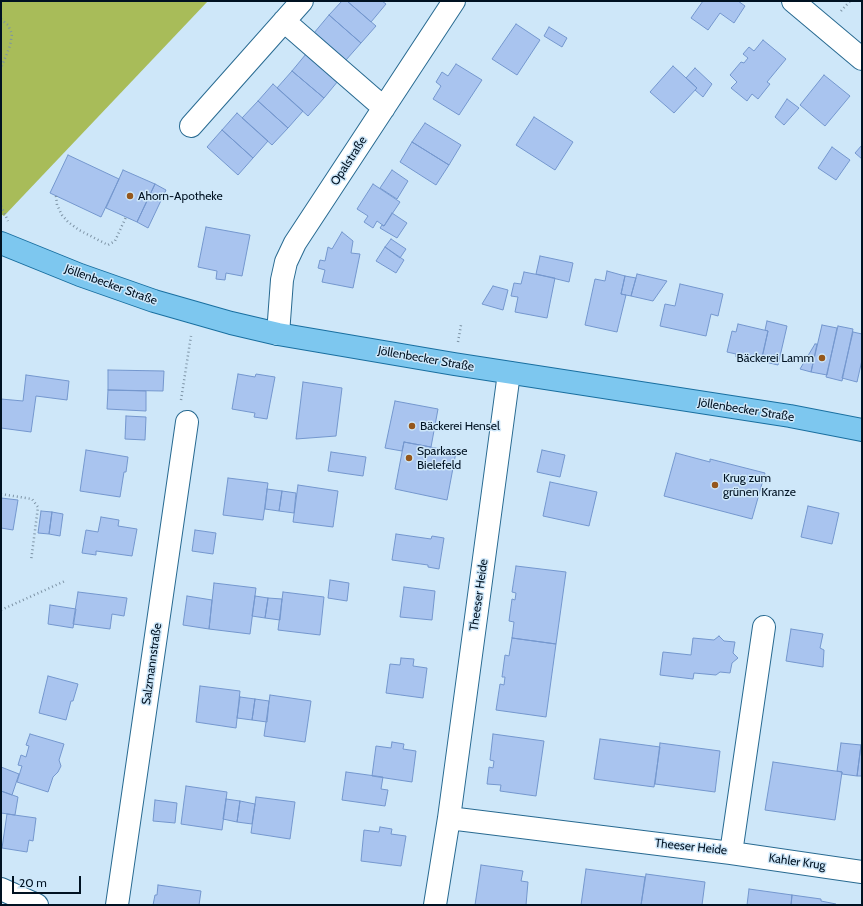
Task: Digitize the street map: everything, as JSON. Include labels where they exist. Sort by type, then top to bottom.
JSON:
[{"type":"main road","name":"Jöllenbecker Straße","points":[[1,243],[80,275],[154,301],[195,314],[278,334],[509,373],[790,416],[862,430]]},
{"type":"street","points":[[191,126],[302,1]]},
{"type":"street","name":"Opalstraße","points":[[278,334],[282,280],[286,262],[295,243],[454,1]]},
{"type":"street","points":[[793,1],[862,59]]},
{"type":"street","points":[[284,21],[384,108]]},
{"type":"street","name":"Theeser Heide","points":[[435,905],[449,818],[509,373]]},
{"type":"street","name":"Salzmannstraße","points":[[117,905],[187,422]]},
{"type":"street","name":"Theeser Heide","points":[[449,818],[731,853],[764,627]]},
{"type":"street","name":"Kahler Krug","points":[[731,853],[862,872]]},
{"type":"street","points":[[1,889],[36,905]]},
{"type":"path","points":[[1,19],[8,25],[12,34],[10,46],[1,68]]},
{"type":"path","points":[[56,196],[57,205],[62,215],[68,222],[79,230],[108,245],[115,240],[126,217]]},
{"type":"path","points":[[187,422],[179,412],[195,314]]},
{"type":"path","points":[[1,494],[32,499],[38,507],[31,561]]},
{"type":"path","points":[[1,610],[66,581]]},
{"type":"green space","points":[[2,1],[208,1],[4,216],[1,214]]},
{"type":"building","points":[[342,1],[347,1],[376,26],[361,43],[329,15]]},
{"type":"building","points":[[347,1],[382,1],[386,4],[371,22]]},
{"type":"building","points":[[703,1],[738,1],[745,6],[734,23],[720,13],[708,30],[691,18]]},
{"type":"building","points":[[329,15],[361,43],[346,60],[314,33]]},
{"type":"building","points":[[516,24],[540,40],[517,75],[492,59]]},
{"type":"building","points":[[549,27],[567,38],[562,47],[544,36]]},
{"type":"building","points":[[763,40],[786,59],[767,82],[770,84],[758,99],[752,94],[747,101],[731,88],[737,82],[730,75],[741,62],[744,63],[748,58],[743,54],[749,47],[754,51]]},
{"type":"building","points":[[306,54],[338,81],[324,98],[292,71]]},
{"type":"building","points":[[456,64],[482,80],[459,115],[433,99],[441,86],[436,82],[442,72],[448,76]]},
{"type":"building","points":[[673,66],[697,88],[674,113],[650,92]]},
{"type":"building","points":[[695,68],[712,84],[703,97],[695,90],[697,88],[686,78]]},
{"type":"building","points":[[292,71],[324,98],[308,116],[277,88]]},
{"type":"building","points":[[824,75],[850,96],[825,126],[800,105]]},
{"type":"building","points":[[273,84],[303,111],[288,128],[258,101]]},
{"type":"building","points":[[787,99],[799,108],[784,125],[775,117]]},
{"type":"building","points":[[258,101],[288,128],[272,145],[242,118]]},
{"type":"building","points":[[237,113],[268,141],[253,158],[222,130]]},
{"type":"building","points":[[534,117],[573,142],[555,170],[516,145]]},
{"type":"building","points":[[425,123],[461,145],[449,165],[412,142]]},
{"type":"building","points":[[222,130],[253,158],[238,175],[207,147]]},
{"type":"building","points":[[412,142],[449,165],[436,185],[400,162]]},
{"type":"building","points":[[862,145],[862,159],[855,153]]},
{"type":"building","points":[[832,147],[850,160],[836,180],[818,168]]},
{"type":"building","points":[[68,155],[119,179],[101,217],[50,193]]},
{"type":"building","name":"Ahorn-Apotheke","points":[[123,170],[155,184],[137,222],[106,208]]},
{"type":"building","points":[[392,170],[408,181],[397,199],[380,188]]},
{"type":"building","points":[[155,184],[166,190],[148,228],[137,222]]},
{"type":"building","points":[[373,184],[400,202],[384,226],[377,221],[373,228],[364,222],[368,216],[357,209]]},
{"type":"building","points":[[392,213],[407,223],[397,238],[380,228],[382,225],[384,226]]},
{"type":"building","points":[[206,227],[250,235],[242,276],[226,273],[225,280],[216,279],[217,271],[198,267]]},
{"type":"building","points":[[342,232],[353,241],[351,253],[360,254],[353,288],[322,282],[325,270],[318,268],[320,260],[325,261],[328,247],[332,249]]},
{"type":"building","points":[[391,239],[406,249],[400,258],[385,247]]},
{"type":"building","points":[[385,247],[404,260],[396,273],[376,261]]},
{"type":"building","points":[[540,256],[573,263],[569,282],[536,274]]},
{"type":"building","points":[[607,271],[625,276],[621,294],[626,295],[617,332],[585,325],[595,279],[605,281]]},
{"type":"building","points":[[524,272],[555,278],[547,318],[515,312],[518,297],[511,296],[514,283],[521,284]]},
{"type":"building","points":[[637,274],[667,281],[653,301],[631,296]]},
{"type":"building","points":[[625,276],[636,278],[631,296],[621,294]]},
{"type":"building","points":[[680,284],[723,294],[718,316],[711,314],[706,336],[660,326],[665,304],[675,306]]},
{"type":"building","points":[[493,286],[508,290],[503,310],[482,304]]},
{"type":"building","points":[[767,321],[787,326],[778,365],[761,361],[768,331],[765,330]]},
{"type":"building","points":[[738,324],[768,331],[761,363],[736,357],[736,354],[727,352],[732,331],[736,332]]},
{"type":"building","name":"Bäckerei Lamm","points":[[822,325],[837,328],[827,375],[811,372]]},
{"type":"building","points":[[838,326],[853,329],[842,381],[826,377]]},
{"type":"building","points":[[853,332],[862,334],[862,360],[857,382],[842,378]]},
{"type":"building","points":[[815,344],[817,344],[811,372],[800,369]]},
{"type":"building","points":[[108,370],[164,371],[163,391],[108,390]]},
{"type":"building","points":[[238,374],[255,377],[256,374],[275,377],[267,419],[254,417],[255,413],[232,409]]},
{"type":"building","points":[[26,375],[69,381],[67,400],[36,396],[31,432],[1,428],[1,399],[23,401]]},
{"type":"building","points":[[303,382],[342,388],[336,436],[296,439]]},
{"type":"building","points":[[108,390],[146,391],[146,411],[107,409]]},
{"type":"building","name":"Bäckerei Hensel","points":[[395,401],[438,409],[431,447],[404,442],[402,451],[385,448]]},
{"type":"building","points":[[126,416],[146,417],[145,440],[125,439]]},
{"type":"building","points":[[404,442],[456,452],[447,500],[395,489]]},
{"type":"building","points":[[86,450],[128,457],[120,497],[80,491]]},
{"type":"building","points":[[542,450],[565,455],[560,477],[537,472]]},
{"type":"building","points":[[331,452],[366,457],[363,476],[328,471]]},
{"type":"building","name":"Krug zum grünen Kranze","points":[[676,453],[710,462],[710,459],[765,473],[752,519],[664,496]]},
{"type":"building","points":[[228,478],[268,483],[263,520],[223,515]]},
{"type":"building","points":[[550,482],[597,492],[589,526],[543,516]]},
{"type":"building","points":[[298,485],[338,491],[333,527],[293,522]]},
{"type":"building","points":[[267,489],[282,491],[279,511],[265,509]]},
{"type":"building","points":[[282,491],[296,493],[294,513],[279,511]]},
{"type":"building","points":[[1,498],[18,500],[13,530],[1,528]]},
{"type":"building","points":[[808,506],[839,513],[832,544],[801,537]]},
{"type":"building","points":[[41,511],[52,512],[49,534],[38,533]]},
{"type":"building","points":[[52,512],[63,514],[60,536],[49,534]]},
{"type":"building","points":[[101,517],[119,520],[118,526],[137,529],[132,556],[96,551],[96,555],[82,553],[86,530],[98,532]]},
{"type":"building","points":[[195,530],[216,533],[213,554],[192,551]]},
{"type":"building","points":[[396,534],[431,539],[432,536],[444,538],[439,569],[428,567],[428,565],[392,560]]},
{"type":"building","points":[[516,566],[566,572],[556,644],[512,638],[514,622],[509,621],[512,599],[515,600],[516,593],[512,592]]},
{"type":"building","points":[[330,580],[349,583],[347,601],[328,598]]},
{"type":"building","points":[[214,583],[256,588],[250,634],[209,629]]},
{"type":"building","points":[[404,587],[435,591],[432,620],[400,617]]},
{"type":"building","points":[[78,592],[127,598],[124,616],[112,614],[110,629],[73,624]]},
{"type":"building","points":[[283,592],[324,597],[320,635],[278,630]]},
{"type":"building","points":[[187,596],[212,600],[209,629],[183,625]]},
{"type":"building","points":[[255,596],[268,598],[265,618],[252,616]]},
{"type":"building","points":[[268,598],[282,599],[280,620],[265,618]]},
{"type":"building","points":[[50,605],[76,609],[73,628],[48,624]]},
{"type":"building","points":[[791,629],[823,634],[820,648],[824,650],[823,667],[786,661]]},
{"type":"building","points":[[719,636],[724,641],[735,642],[733,653],[738,658],[732,663],[730,673],[720,672],[716,675],[694,673],[693,679],[660,675],[663,652],[691,655],[693,638],[714,640]]},
{"type":"building","points":[[512,638],[556,644],[546,717],[496,710],[500,684],[504,685],[505,677],[502,677],[505,655],[509,656]]},
{"type":"building","points":[[401,658],[414,659],[413,666],[427,668],[423,698],[386,693],[390,664],[400,665]]},
{"type":"building","points":[[48,676],[78,684],[73,701],[71,701],[66,720],[39,713]]},
{"type":"building","points":[[200,686],[240,691],[236,728],[196,722]]},
{"type":"building","points":[[270,695],[311,701],[305,742],[264,736]]},
{"type":"building","points":[[240,697],[255,699],[252,720],[237,718]]},
{"type":"building","points":[[255,699],[269,701],[267,722],[252,720]]},
{"type":"building","points":[[30,734],[64,744],[59,760],[61,766],[53,777],[48,792],[17,782],[22,766],[18,765],[21,755],[26,757],[29,746],[26,745]]},
{"type":"building","points":[[493,734],[544,741],[536,796],[500,791],[501,785],[487,784],[489,767],[493,768],[494,761],[490,760]]},
{"type":"building","points":[[600,739],[660,747],[654,787],[594,779]]},
{"type":"building","points":[[392,742],[404,744],[403,749],[416,751],[412,782],[372,776],[376,746],[391,748]]},
{"type":"building","points":[[660,743],[720,751],[715,792],[655,784]]},
{"type":"building","points":[[841,743],[861,745],[857,776],[842,774],[842,772],[837,771]]},
{"type":"building","points":[[861,745],[862,776],[857,776]]},
{"type":"building","points":[[773,762],[842,772],[835,820],[765,810]]},
{"type":"building","points":[[1,767],[19,774],[12,795],[1,791]]},
{"type":"building","points":[[346,772],[383,777],[381,789],[388,790],[385,806],[342,800]]},
{"type":"building","points":[[186,786],[227,792],[222,830],[181,824]]},
{"type":"building","points":[[1,791],[18,797],[15,815],[1,813]]},
{"type":"building","points":[[256,797],[295,802],[290,839],[251,833]]},
{"type":"building","points":[[226,799],[240,801],[237,822],[223,819]]},
{"type":"building","points":[[155,800],[177,803],[175,823],[153,821]]},
{"type":"building","points":[[240,801],[255,804],[252,824],[237,822]]},
{"type":"building","points":[[7,814],[36,818],[33,841],[29,840],[27,852],[2,848]]},
{"type":"building","points":[[380,827],[392,829],[391,834],[406,836],[401,866],[361,861],[364,830],[379,832]]},
{"type":"building","points":[[481,865],[523,871],[521,881],[528,882],[526,905],[475,905]]},
{"type":"building","points":[[586,869],[645,877],[641,905],[581,905]]},
{"type":"building","points":[[646,874],[705,882],[702,905],[641,905]]},
{"type":"building","points":[[158,885],[201,891],[199,905],[153,905],[155,895],[157,895]]},
{"type":"building","points":[[749,889],[792,895],[791,905],[747,905]]},
{"type":"building","points":[[792,895],[821,899],[821,901],[836,904],[791,905]]},
{"type":"place","name":"Ahorn-Apotheke","points":[[130,196]]},
{"type":"place","name":"Bäckerei Lamm","points":[[822,358]]},
{"type":"place","name":"Bäckerei Hensel","points":[[412,426]]},
{"type":"place","name":"Sparkasse Bielefeld","points":[[409,458]]},
{"type":"place","name":"Krug zum grünen Kranze","points":[[715,485]]}]
